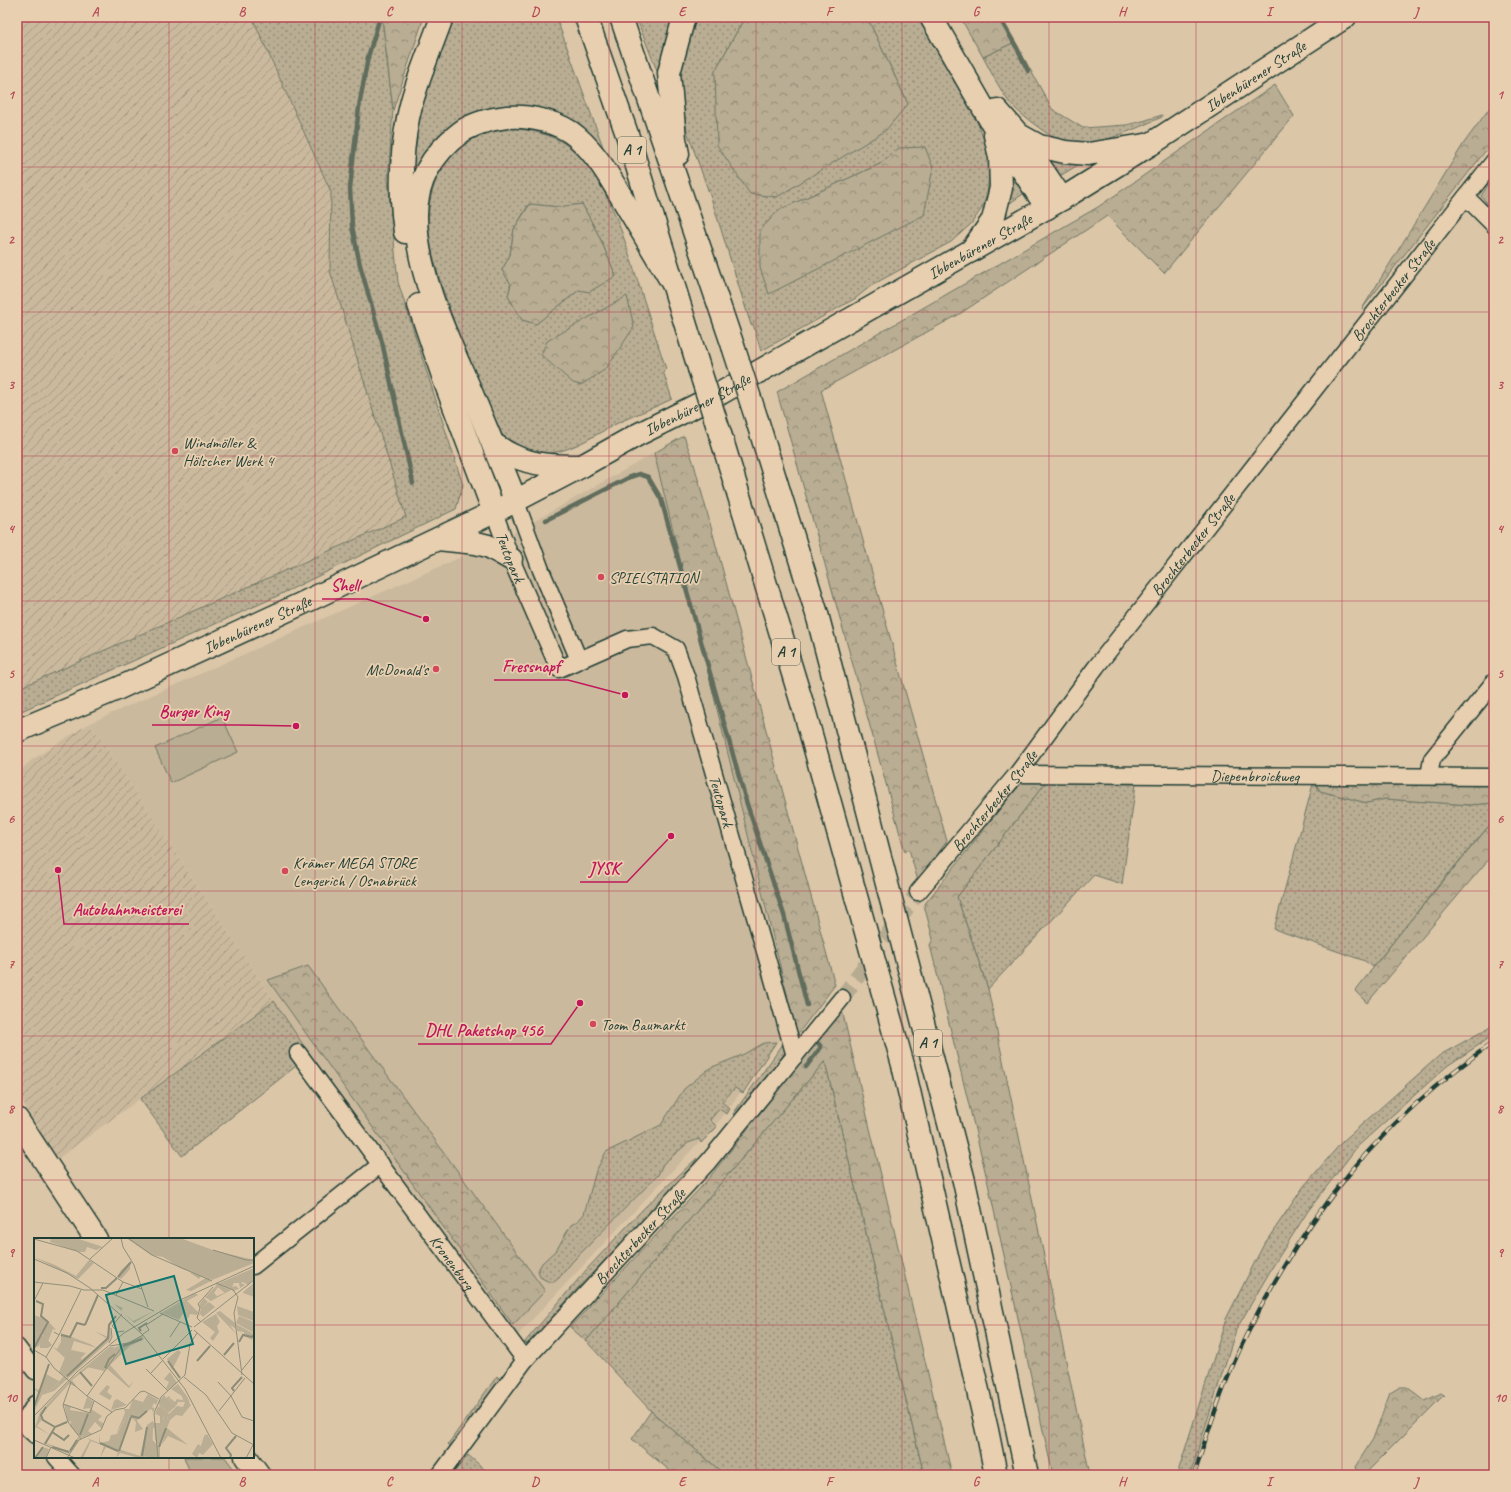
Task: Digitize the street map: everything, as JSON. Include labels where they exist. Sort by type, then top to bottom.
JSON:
[{"type":"main road","points":[[442,17],[412,101],[403,150],[401,189],[404,230],[417,297],[431,342],[494,512]]},
{"type":"main road","name":"A 1","points":[[586,17],[629,140],[805,713],[903,1065],[988,1430],[996,1475]]},
{"type":"main road","name":"A 1","points":[[621,17],[733,346],[817,614],[962,1173],[1027,1475]]},
{"type":"main road","points":[[684,17],[669,73],[675,139],[688,194],[696,239]]},
{"type":"main road","points":[[931,17],[992,123],[1054,203]]},
{"type":"main road","points":[[944,17],[997,109],[1018,134],[1054,203]]},
{"type":"main road","name":"Ibbenbürener Straße","points":[[17,731],[132,682],[516,502],[637,436],[721,393],[1054,203],[1151,144],[1345,17]]},
{"type":"main road","points":[[516,502],[493,444],[443,328],[430,291],[419,250],[416,216],[420,188],[426,171],[437,153],[463,130],[494,118],[515,116],[536,118],[556,125],[576,136],[594,155],[609,176],[673,284]]},
{"type":"main road","points":[[971,250],[993,220],[1001,188],[1000,157],[992,123]]},
{"type":"main road","points":[[1018,134],[1039,146],[1065,152],[1088,154],[1151,144]]},
{"type":"main road","points":[[493,444],[511,455],[526,461],[552,465],[582,466]]},
{"type":"main road","points":[[436,539],[476,543],[488,546],[511,559]]},
{"type":"main road","points":[[17,1119],[95,1238]]},
{"type":"main road","points":[[247,1458],[258,1475]]},
{"type":"street","name":"Brochterbecker Straße","points":[[918,892],[1016,774],[1096,667],[1494,161]]},
{"type":"street","points":[[1466,197],[1494,225]]},
{"type":"street","name":"Teutopark","points":[[516,502],[541,570],[579,660]]},
{"type":"street","name":"Teutopark","points":[[494,512],[511,559],[559,669],[626,639],[653,636],[676,649],[688,682],[795,1056]]},
{"type":"street","points":[[1429,776],[1432,759],[1494,682]]},
{"type":"street","name":"Diepenbroickweg","points":[[1016,774],[1494,777]]},
{"type":"street","name":"Brochterbecker Straße","points":[[440,1475],[525,1360],[708,1162],[842,998]]},
{"type":"street","name":"Kronenburg","points":[[298,1053],[525,1360]]},
{"type":"street","points":[[254,1265],[381,1164]]},
{"type":"street","points":[[17,1347],[34,1370]]},
{"type":"street","points":[[34,1405],[20,1423],[34,1434]]},
{"type":"street","points":[[57,1458],[72,1475]]},
{"type":"shaded area","points":[[17,17],[252,17],[331,192],[330,271],[407,517],[17,689]]},
{"type":"shaded area","points":[[654,453],[792,1022],[721,1119],[515,1338],[310,1055],[90,723],[510,535]]},
{"type":"shaded area","points":[[90,723],[274,1001],[56,1160],[17,1092],[17,773],[33,759]]},
{"type":"green space","points":[[252,17],[382,17],[393,110],[388,180],[398,282],[463,485],[456,509],[271,599],[17,713],[17,689],[406,517],[330,271],[331,192]]},
{"type":"green space","points":[[382,17],[424,17],[393,110]]},
{"type":"green space","points":[[450,17],[556,17],[607,158],[588,140],[494,113],[407,190],[412,123]]},
{"type":"green space","points":[[636,17],[677,17],[661,81]]},
{"type":"green space","points":[[698,17],[745,17],[715,71],[750,194],[777,197],[908,104],[867,17],[920,17],[972,109],[986,145],[989,159],[989,175],[987,195],[982,208],[971,224],[951,242],[872,285],[856,298],[761,351],[753,324],[751,325],[712,201],[687,131],[681,88],[682,60],[689,36]],"holes":[[[880,164],[760,230],[779,210]]]},
{"type":"green space","points":[[745,17],[867,17],[908,104],[885,131],[777,197],[750,194],[717,145],[715,71]]},
{"type":"green space","points":[[960,17],[1001,17],[1015,42],[983,57]]},
{"type":"green space","points":[[1015,42],[1052,109],[1083,128],[1126,125],[1162,115],[1162,117],[1129,131],[1095,142],[1072,144],[1065,143],[1057,139],[1029,121],[1009,102],[998,86],[983,57]]},
{"type":"green space","points":[[1275,85],[1294,116],[1164,273],[1107,216],[958,315],[821,390],[947,841],[918,881],[909,849],[905,852],[777,392],[1098,207]]},
{"type":"green space","points":[[1494,102],[1494,140],[1362,309],[1464,143]]},
{"type":"green space","points":[[511,128],[533,131],[555,138],[568,146],[582,159],[594,175],[613,210],[627,248],[666,369],[663,371],[672,399],[613,425],[588,440],[570,448],[544,454],[531,452],[517,447],[506,440],[501,433],[465,354],[437,271],[430,240],[429,209],[432,193],[439,172],[446,162],[458,149],[473,139],[489,133]],"holes":[[[529,204],[559,207],[582,204],[599,236],[616,276],[579,290],[536,324],[522,320],[508,296],[511,284],[502,270],[510,255],[514,229]]]},
{"type":"green space","points":[[925,147],[933,168],[924,215],[769,294],[760,268],[760,230],[779,210],[880,164],[899,148]]},
{"type":"green space","points":[[1044,159],[1083,162],[1058,177]]},
{"type":"green space","points":[[1494,175],[1494,206],[1491,209],[1481,196]]},
{"type":"green space","points":[[1012,176],[1016,176],[1026,192],[1010,203],[1008,201]]},
{"type":"green space","points":[[530,204],[559,207],[582,204],[599,236],[616,276],[589,292],[579,290],[536,324],[522,320],[508,296],[511,284],[502,270],[510,255],[514,229]]},
{"type":"green space","points":[[627,296],[634,327],[606,369],[581,385],[573,383],[541,355],[547,341]]},
{"type":"green space","points":[[684,436],[694,464],[835,985],[797,1035],[654,453]]},
{"type":"green space","points":[[222,717],[238,752],[171,783],[155,748]]},
{"type":"green space","points":[[1313,779],[1494,781],[1494,803],[1470,805],[1385,799],[1367,803],[1320,791]]},
{"type":"green space","points":[[1023,780],[1046,782],[957,897],[988,989],[1090,1475],[1053,1475],[987,1179],[930,945],[933,939],[924,905]]},
{"type":"green space","points":[[1046,782],[1136,784],[1122,884],[1094,875],[988,989],[957,897]]},
{"type":"green space","points":[[1313,784],[1316,784],[1320,791],[1367,803],[1385,799],[1470,805],[1494,803],[1494,820],[1437,887],[1373,967],[1365,961],[1274,929]]},
{"type":"green space","points":[[1494,820],[1494,853],[1367,1003],[1355,991],[1405,927]]},
{"type":"green space","points":[[308,966],[545,1291],[513,1325],[268,980]]},
{"type":"green space","points":[[274,1001],[310,1055],[182,1156],[140,1099]]},
{"type":"green space","points":[[842,1010],[952,1475],[924,1475],[825,1061],[586,1341],[570,1327],[704,1184]]},
{"type":"green space","points":[[1494,1025],[1494,1035],[1447,1066],[1357,1147],[1308,1211],[1273,1266],[1236,1330],[1190,1475],[1177,1475],[1226,1319],[1263,1246],[1304,1186],[1342,1142],[1440,1055]]},
{"type":"green space","points":[[776,1042],[743,1093],[735,1088],[722,1102],[730,1109],[727,1114],[719,1109],[710,1120],[717,1127],[701,1143],[699,1139],[688,1143],[663,1164],[658,1175],[573,1261],[559,1278],[554,1282],[549,1282],[540,1277],[538,1270],[542,1263],[557,1249],[571,1225],[578,1221],[584,1214],[596,1171],[606,1152],[661,1125],[684,1089],[710,1068],[742,1055],[764,1043]]},
{"type":"green space","points":[[783,1044],[785,1052],[780,1061],[755,1093],[733,1114]]},
{"type":"green space","points":[[825,1061],[924,1475],[725,1475],[651,1411],[586,1341]]},
{"type":"green space","points":[[697,1158],[687,1175],[573,1293],[532,1342],[527,1344],[524,1343],[587,1269],[644,1208]]},
{"type":"green space","points":[[497,1376],[501,1380],[451,1447],[448,1444]]},
{"type":"green space","points":[[1400,1387],[1407,1387],[1425,1401],[1441,1393],[1444,1395],[1364,1475],[1358,1475],[1355,1467],[1373,1439],[1390,1393]]},
{"type":"green space","points":[[651,1411],[725,1475],[675,1475],[632,1439]]},
{"type":"green space","points":[[468,1455],[491,1475],[452,1475]]},
{"type":"green space","points":[[184,1458],[226,1458],[238,1475],[191,1475]]},
{"type":"waterway","points":[[380,17],[368,57],[359,107],[350,188],[352,226],[360,265],[382,342],[413,483]]},
{"type":"waterway","points":[[999,17],[1028,71]]},
{"type":"waterway","points":[[546,520],[630,477],[639,474],[648,477],[661,499],[746,801],[784,915],[807,1005]]},
{"type":"waterway","points":[[806,1067],[821,1047],[819,1044]]},
{"type":"tunnel","points":[[842,998],[918,892]]},
{"type":"railway","points":[[1194,1475],[1224,1387],[1246,1336],[1269,1292],[1294,1250],[1321,1210],[1350,1172],[1382,1137],[1416,1104],[1453,1072],[1494,1042]]},
{"type":"place","name":"Windmöller & Hölscher Werk 4","points":[[175,451]]},
{"type":"place","name":"SPIELSTATION","points":[[601,577]]},
{"type":"place","name":"Shell","points":[[426,619]]},
{"type":"place","name":"McDonald's","points":[[436,669]]},
{"type":"place","name":"Fressnapf","points":[[625,695]]},
{"type":"place","name":"Burger King","points":[[296,726]]},
{"type":"place","name":"JYSK","points":[[671,836]]},
{"type":"place","name":"Autobahnmeisterei","points":[[58,870]]},
{"type":"place","name":"Krämer MEGA STORE Lengerich / Osnabrück","points":[[285,871]]},
{"type":"place","name":"DHL Paketshop 456","points":[[580,1003]]},
{"type":"place","name":"Toom Baumarkt","points":[[593,1024]]}]
